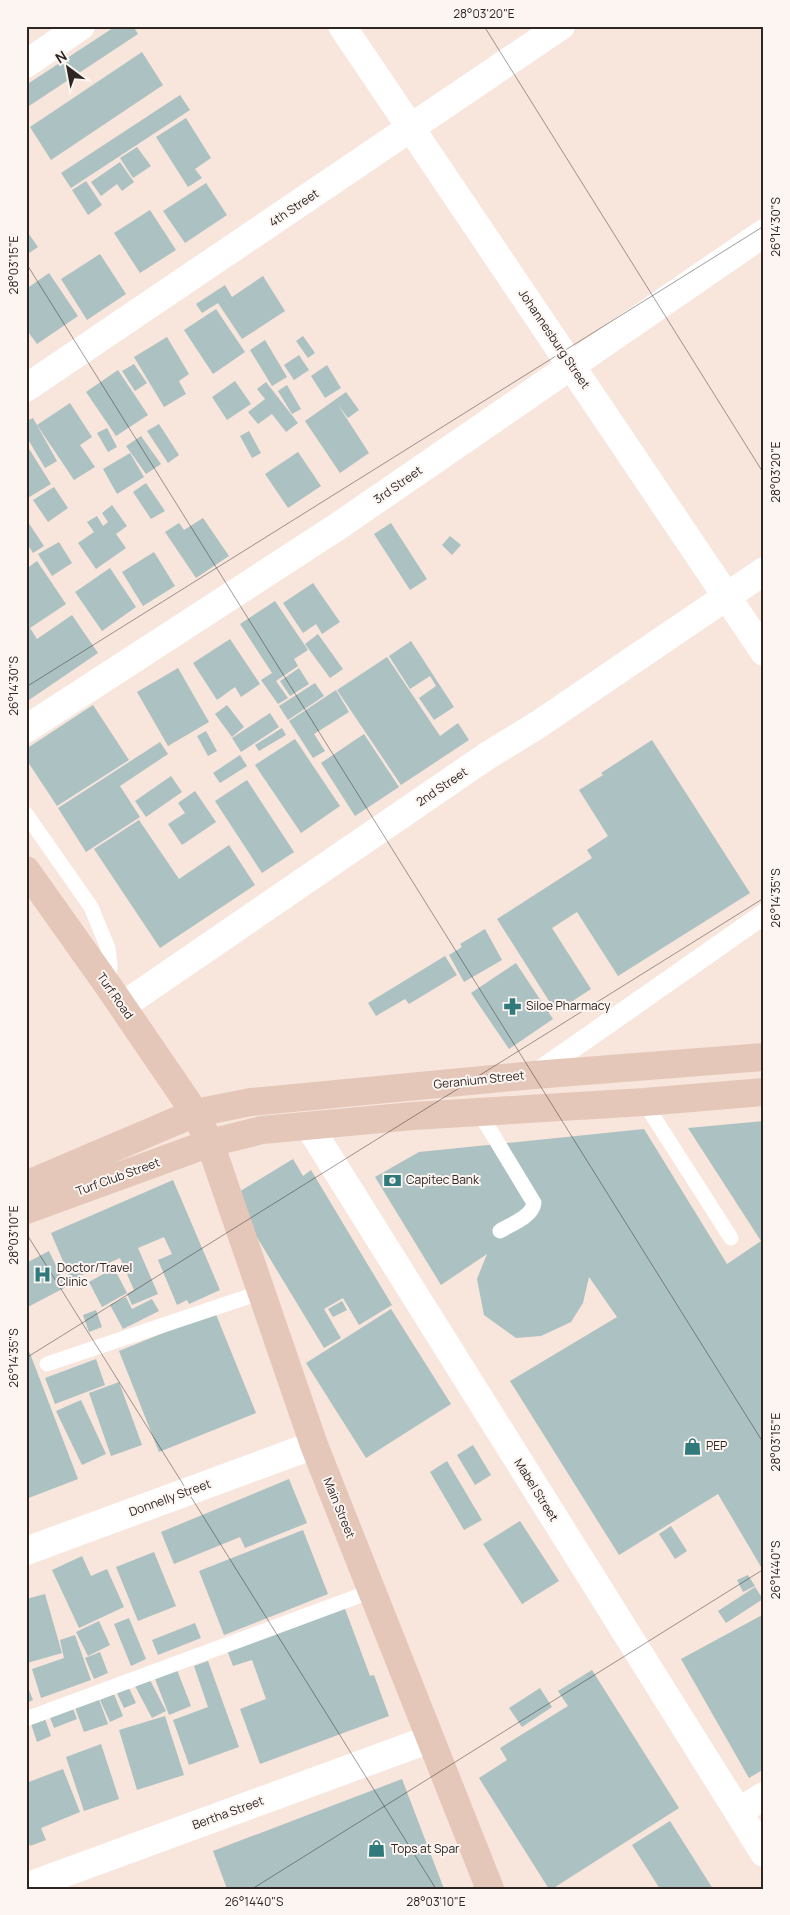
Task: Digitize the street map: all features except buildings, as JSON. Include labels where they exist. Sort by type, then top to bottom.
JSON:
[{"type":"main road","name":"Turf Road","points":[[26,870],[116,996],[202,1127]]},
{"type":"main road","name":"Geranium Street","points":[[202,1127],[251,1102],[534,1075],[764,1057]]},
{"type":"main road","points":[[26,1185],[202,1127],[262,1130],[413,1116],[644,1102],[764,1092]]},
{"type":"main road","name":"Turf Club Street","points":[[26,1210],[202,1127]]},
{"type":"main road","name":"Main Street","points":[[202,1127],[262,1292],[314,1445],[490,1889]]},
{"type":"street","points":[[26,64],[81,26]]},
{"type":"street","name":"Johannesburg Street","points":[[342,26],[764,652]]},
{"type":"street","name":"4th Street","points":[[26,388],[561,26]]},
{"type":"street","name":"3rd Street","points":[[26,728],[337,527],[764,233]]},
{"type":"street","name":"2nd Street","points":[[116,996],[547,719],[764,571]]},
{"type":"street","points":[[534,1075],[764,914]]},
{"type":"street","name":"Mabel Street","points":[[309,1126],[764,1853]]},
{"type":"street","name":"Donnelly Street","points":[[26,1551],[314,1445]]},
{"type":"street","name":"Bertha Street","points":[[26,1887],[430,1739]]},
{"type":"street","points":[[738,1812],[764,1796]]},
{"type":"lane","points":[[26,814],[91,907],[108,948],[116,996]]},
{"type":"lane","points":[[644,1102],[731,1238]]},
{"type":"lane","points":[[479,1112],[534,1203],[533,1208],[528,1214],[500,1231]]},
{"type":"lane","points":[[47,1364],[262,1292]]},
{"type":"lane","points":[[26,1719],[372,1591]]},
{"type":"place","name":"Siloe Pharmacy","points":[[512,1006]]},
{"type":"place","name":"Capitec Bank","points":[[392,1180]]},
{"type":"place","name":"Doctor/Travel Clinic","points":[[43,1275]]},
{"type":"place","name":"PEP","points":[[692,1446]]},
{"type":"place","name":"Tops at Spar","points":[[377,1849]]}]
